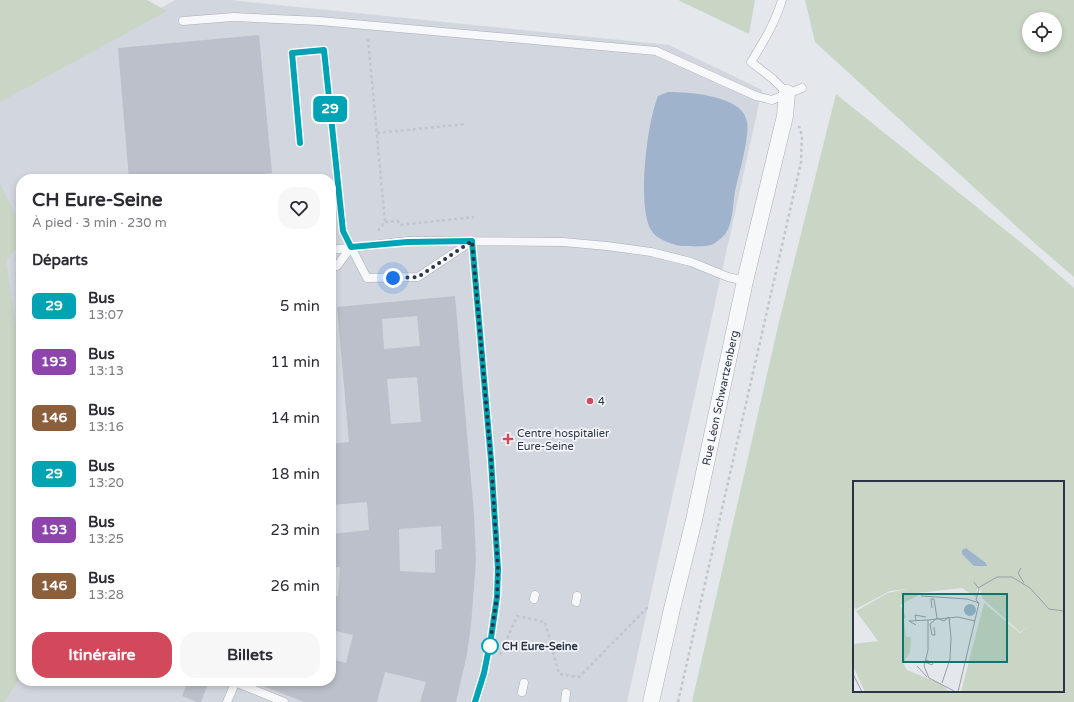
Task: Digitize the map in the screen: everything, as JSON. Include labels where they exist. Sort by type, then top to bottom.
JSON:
[{"type":"street","name":"Rue Léon Schwartzenberg","points":[[651,702],[694,520],[745,281],[785,116],[795,91]]},
{"type":"lane","points":[[782,0],[773,31],[751,62],[774,79],[795,91]]},
{"type":"lane","points":[[183,21],[232,17],[320,21],[656,52],[756,96],[772,100],[795,91]]},
{"type":"lane","points":[[300,143],[292,53],[324,50],[334,174]]},
{"type":"lane","points":[[336,200],[339,225],[367,278],[418,277],[472,241]]},
{"type":"lane","points":[[336,249],[423,241],[472,241],[503,243],[563,242],[586,248],[651,252],[691,262],[728,277],[745,281]]},
{"type":"lane","points":[[472,241],[491,460],[498,569],[497,597],[487,659],[475,702]]},
{"type":"lane","points":[[336,266],[351,247]]},
{"type":"lane","points":[[522,692],[524,683]]},
{"type":"lane","points":[[227,702],[234,686]]},
{"type":"lane","points":[[247,686],[284,702]]},
{"type":"lane","points":[[565,702],[566,693]]},
{"type":"path","points":[[368,39],[385,222],[374,236],[374,245]]},
{"type":"path","points":[[678,702],[801,162],[802,136],[797,120],[785,116]]},
{"type":"path","points":[[377,134],[466,124]]},
{"type":"path","points":[[385,222],[398,221],[400,225],[474,217]]},
{"type":"path","points":[[487,659],[497,662],[517,616],[545,622],[559,674],[579,677],[648,607]]},
{"type":"shaded area","name":"Centre hospitalier Eure-Seine","points":[[175,0],[230,0],[669,45],[762,90],[627,702],[0,702],[0,99]]},
{"type":"green space","points":[[0,0],[147,0],[167,11],[0,102]]},
{"type":"green space","points":[[679,0],[755,0],[749,34],[680,1]]},
{"type":"green space","points":[[805,0],[1074,0],[1074,277],[1039,247],[815,42]]},
{"type":"green space","points":[[836,94],[1029,249],[1074,288],[1074,702],[692,702],[779,322]]},
{"type":"green space","points":[[0,184],[16,216],[16,248],[6,261],[16,327],[16,684],[4,702],[0,702]]},
{"type":"water","points":[[668,92],[698,94],[720,99],[738,108],[744,114],[746,119],[748,127],[746,142],[735,191],[730,223],[725,234],[712,245],[682,246],[669,243],[660,239],[653,233],[647,218],[644,183],[650,125],[658,96]]},
{"type":"building","points":[[259,35],[272,173],[129,174],[118,48]]},
{"type":"building","points":[[455,296],[474,514],[476,561],[467,654],[456,702],[420,702],[426,682],[385,672],[377,702],[304,702],[263,686],[336,686],[336,660],[346,663],[353,635],[336,631],[336,596],[338,596],[340,567],[336,567],[336,533],[369,530],[367,502],[336,505],[336,443],[349,442],[337,307]],"holes":[[[417,316],[420,346],[384,349],[382,319]],[[417,377],[421,422],[391,424],[387,379]],[[441,526],[442,549],[435,550],[435,573],[400,571],[399,529]]]},
{"type":"building","points":[[186,686],[207,686],[201,702],[197,702],[182,696]]},
{"type":"bus line","name":"29","points":[[300,143],[292,53],[324,50],[343,231],[351,247],[431,240],[472,241],[491,460],[498,569],[497,597],[491,638],[484,673],[475,702]]},
{"type":"place","name":"4","points":[[590,401]]},
{"type":"place","name":"Centre hospitalier Eure-Seine","points":[[508,439]]},
{"type":"place","name":"CH Eure-Seine","points":[[490,646]]},
{"type":"route","points":[[393,278],[418,277],[472,241],[491,460],[498,569],[497,597],[489,649],[490,646]]}]
